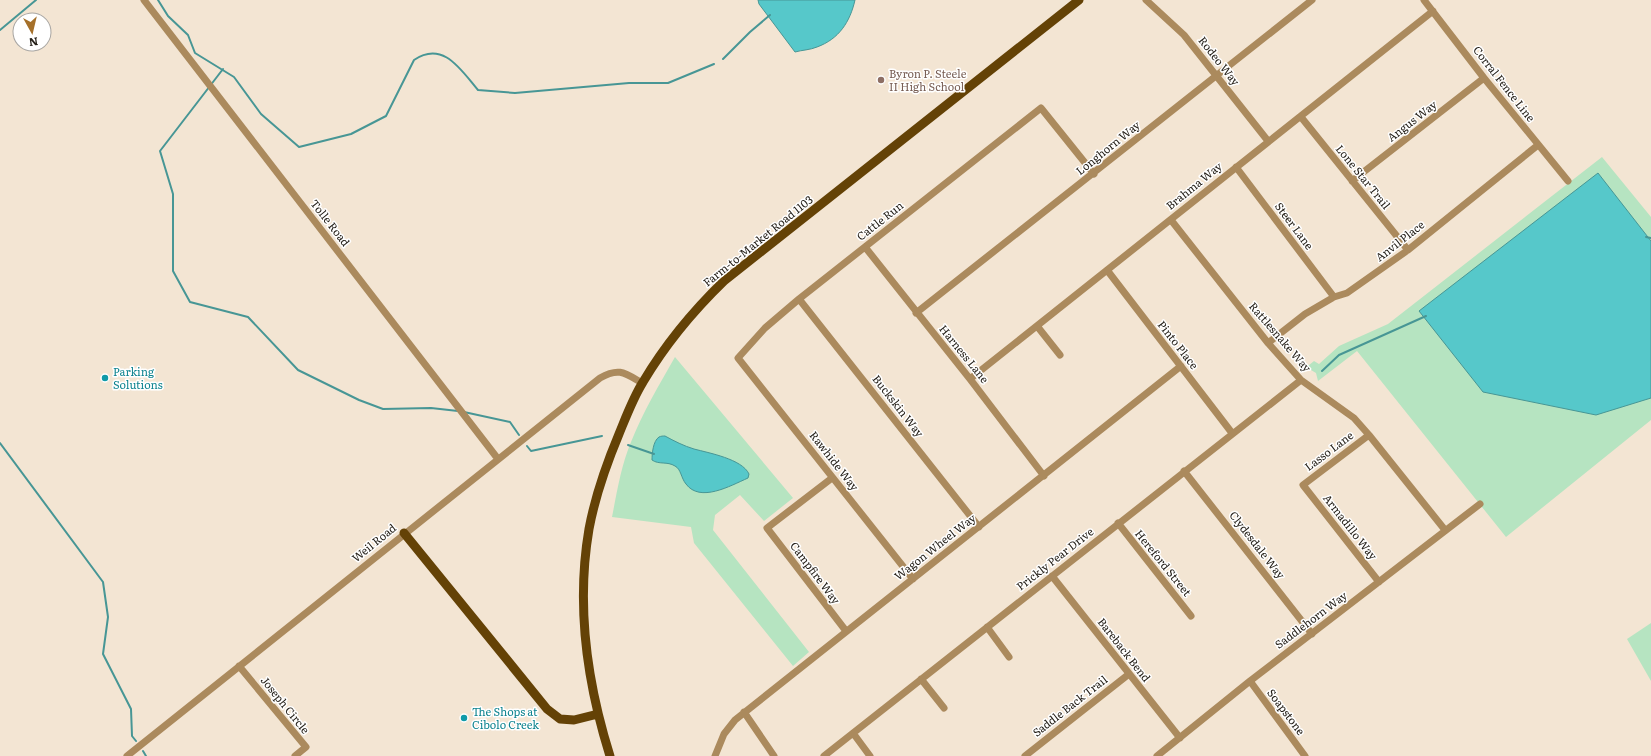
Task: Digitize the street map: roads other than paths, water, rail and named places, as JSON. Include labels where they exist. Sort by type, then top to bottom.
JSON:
[{"type":"main road","name":"Farm-to-Market Road 1103","points":[[610,756],[592,689],[585,636],[584,573],[589,529],[596,501],[611,455],[642,383],[691,316],[724,281],[1079,0]]},
{"type":"main road","points":[[404,533],[547,709],[560,719],[574,720],[598,714]]},
{"type":"street","name":"Tolle Road","points":[[144,0],[498,459]]},
{"type":"street","name":"Rodeo Way","points":[[1146,0],[1184,35],[1268,142]]},
{"type":"street","name":"Longhorn Way","points":[[916,313],[1094,174],[1312,0]]},
{"type":"street","name":"Corral Fence Line","points":[[1424,0],[1484,78],[1568,181]]},
{"type":"street","name":"Brahma Way","points":[[970,380],[1433,11]]},
{"type":"street","name":"Angus Way","points":[[1352,181],[1484,78]]},
{"type":"street","name":"Cattle Run","points":[[738,358],[765,328],[799,299],[1041,108],[1094,174]]},
{"type":"street","name":"Lone Star Trail","points":[[1301,117],[1408,250]]},
{"type":"street","name":"Anvil Place","points":[[1268,343],[1305,314],[1334,297],[1347,294],[1408,250],[1538,145]]},
{"type":"street","name":"Steer Lane","points":[[1236,167],[1334,297]]},
{"type":"street","name":"Rattlesnake Way","points":[[1171,220],[1268,343],[1301,380],[1354,418],[1445,530]]},
{"type":"street","name":"Harness Lane","points":[[865,248],[1044,476]]},
{"type":"street","name":"Pinto Place","points":[[1107,270],[1232,433]]},
{"type":"street","name":"Buckskin Way","points":[[799,299],[979,527]]},
{"type":"street","points":[[1038,326],[1060,355]]},
{"type":"street","name":"Rawhide Way","points":[[738,358],[913,579]]},
{"type":"street","name":"Wagon Wheel Way","points":[[715,756],[724,734],[735,720],[744,712],[1181,366]]},
{"type":"street","name":"Weil Road","points":[[127,756],[404,533],[600,378],[609,373],[618,371],[642,383]]},
{"type":"street","name":"Prickly Pear Drive","points":[[824,756],[1301,380]]},
{"type":"street","name":"Lasso Lane","points":[[1303,485],[1369,435]]},
{"type":"street","name":"Clydesdale Way","points":[[1184,471],[1312,634]]},
{"type":"street","name":"Campfire Way","points":[[832,478],[767,528],[846,631]]},
{"type":"street","name":"Armadillo Way","points":[[1303,485],[1379,582]]},
{"type":"street","name":"Saddlehorn Way","points":[[1157,756],[1250,681],[1480,504]]},
{"type":"street","name":"Hereford Street","points":[[1118,524],[1191,616]]},
{"type":"street","name":"Bareback Bend","points":[[1052,576],[1180,738]]},
{"type":"street","points":[[987,627],[1010,657]]},
{"type":"street","name":"Joseph Circle","points":[[239,666],[306,747],[294,756]]},
{"type":"street","name":"Saddle Back Trail","points":[[1025,756],[1129,674]]},
{"type":"street","points":[[921,680],[944,708]]},
{"type":"street","name":"Soapstone","points":[[1250,681],[1305,756]]},
{"type":"street","points":[[744,712],[774,756]]},
{"type":"street","points":[[853,733],[870,756]]},
{"type":"water","points":[[758,0],[855,0],[847,22],[832,39],[825,44],[812,49],[795,52],[759,4]]},
{"type":"water","points":[[1598,173],[1651,241],[1651,398],[1596,415],[1483,392],[1419,311]]},
{"type":"water","points":[[661,436],[665,436],[690,448],[724,457],[740,464],[749,474],[748,478],[733,485],[707,493],[692,490],[684,482],[677,467],[652,460],[655,441]]},
{"type":"waterway","points":[[0,30],[36,0]]},
{"type":"waterway","points":[[158,0],[168,16],[188,35],[195,53],[234,77],[261,114],[299,147],[351,134],[386,116],[414,60],[424,55],[434,53],[443,55],[458,66],[478,90],[515,93],[629,83],[668,83],[714,64]]},
{"type":"waterway","points":[[723,59],[750,32],[770,15]]},
{"type":"waterway","points":[[223,69],[160,151],[173,194],[173,271],[190,302],[248,317],[298,370],[359,400],[383,409],[431,408],[458,411]]},
{"type":"waterway","points":[[1646,237],[1651,238]]},
{"type":"waterway","points":[[1322,371],[1339,355],[1426,316]]},
{"type":"waterway","points":[[464,412],[510,422],[519,435]]},
{"type":"waterway","points":[[527,446],[531,451],[602,436]]},
{"type":"waterway","points":[[0,443],[103,582],[108,617],[103,654],[131,709],[132,736],[136,741]]},
{"type":"waterway","points":[[628,445],[654,454]]},
{"type":"waterway","points":[[143,751],[146,756]]},
{"type":"place","name":"Byron P. Steele II High School","points":[[881,80]]},
{"type":"place","name":"Parking Solutions","points":[[105,378]]},
{"type":"place","name":"The Shops at Cibolo Creek","points":[[464,718]]}]
